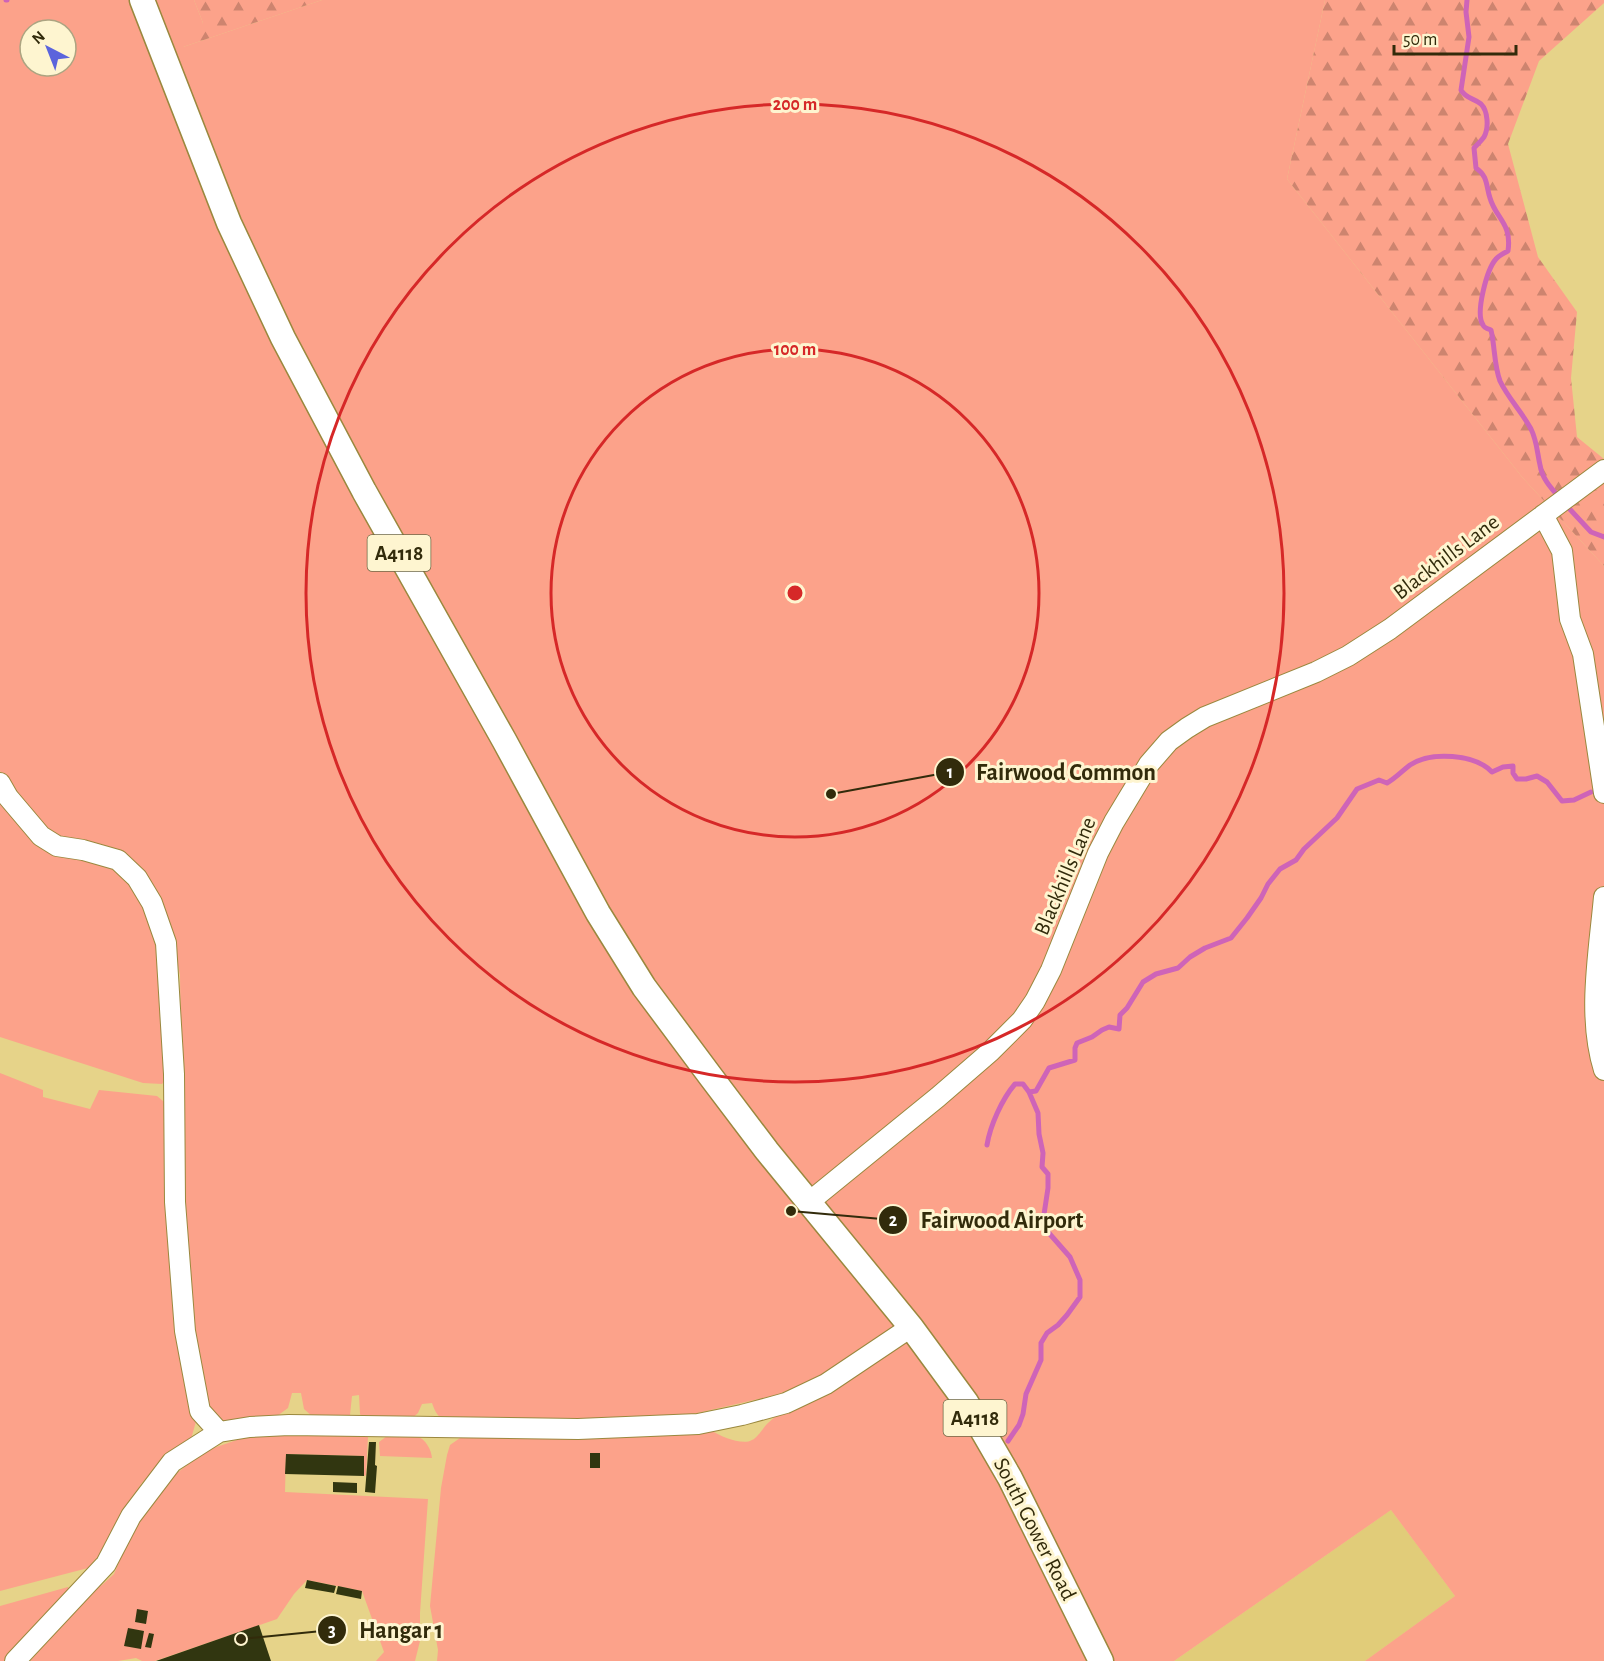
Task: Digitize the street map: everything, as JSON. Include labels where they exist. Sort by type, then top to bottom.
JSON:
[{"type":"main road","name":"A4118","points":[[142,0],[253,276],[369,501],[622,953],[644,987],[711,1077],[809,1202]]},
{"type":"main road","name":"South Gower Road","points":[[809,1202],[911,1327],[959,1393],[986,1436],[1053,1562],[1101,1661]]},
{"type":"street","name":"Blackhills Lane","points":[[809,1202],[938,1097],[990,1052],[1022,1020],[1051,970],[1098,853],[1114,822],[1149,764],[1169,741],[1205,717],[1316,672],[1348,656],[1390,629],[1599,473]]},
{"type":"street","points":[[1549,510],[1562,551],[1570,618],[1583,654],[1604,793]]},
{"type":"street","points":[[3,796],[41,836],[57,846],[83,850],[118,860],[137,878],[152,903],[166,943],[174,1074],[175,1202],[185,1331],[200,1411],[219,1432]]},
{"type":"street","points":[[1604,897],[1595,998],[1600,1056],[1604,1071]]},
{"type":"street","points":[[15,1661],[106,1564],[131,1516],[172,1462],[219,1432],[250,1427],[289,1425],[578,1429],[698,1424],[786,1403],[826,1384],[911,1327]]},
{"type":"shaded area","points":[[1391,1510],[1455,1596],[1365,1661],[1174,1661]]},
{"type":"green space","points":[[0,0],[194,0],[203,23],[183,47],[322,0],[1325,0],[1287,179],[1522,477],[1604,566],[1604,1661],[1365,1661],[1455,1596],[1391,1510],[1174,1661],[437,1661],[438,1650],[430,1606],[441,1488],[450,1445],[466,1437],[712,1431],[732,1440],[748,1442],[822,1377],[776,1395],[680,1417],[464,1424],[440,1417],[432,1403],[422,1404],[418,1413],[409,1421],[366,1421],[360,1414],[359,1395],[352,1396],[348,1417],[313,1417],[304,1409],[301,1393],[292,1393],[288,1408],[277,1416],[219,1420],[204,1405],[183,1233],[180,975],[167,916],[145,876],[66,843],[44,831],[0,771]]},
{"type":"green space","points":[[194,0],[322,0],[183,47],[177,33],[203,23]]},
{"type":"green space","points":[[1325,0],[1604,0],[1604,3],[1539,61],[1508,144],[1538,257],[1577,312],[1571,378],[1577,437],[1604,459],[1604,566],[1522,477],[1287,179]]},
{"type":"green space","points":[[0,796],[38,842],[115,864],[134,881],[161,943],[168,1077],[162,1084],[143,1083],[0,1037]]},
{"type":"green space","points":[[0,1073],[43,1090],[43,1097],[90,1109],[99,1090],[157,1096],[169,1106],[197,1418],[191,1439],[176,1448],[141,1484],[106,1547],[88,1568],[0,1591]]},
{"type":"green space","points":[[333,1434],[368,1437],[366,1475],[364,1476],[364,1456],[286,1454],[285,1492],[428,1499],[420,1641],[415,1661],[376,1661],[384,1652],[362,1591],[307,1580],[277,1619],[155,1661],[142,1661],[136,1658],[118,1661],[30,1661],[94,1589],[114,1574],[141,1516],[165,1485],[205,1451],[251,1435]]},
{"type":"green space","points":[[387,1436],[417,1436],[428,1445],[432,1458],[380,1456],[379,1442]]},
{"type":"green space","points":[[68,1587],[70,1590],[7,1661],[0,1661],[0,1606]]},
{"type":"building","points":[[369,1442],[376,1442],[375,1493],[365,1492]]},
{"type":"building","points":[[590,1453],[600,1453],[600,1468],[590,1468]]},
{"type":"building","points":[[286,1454],[364,1456],[364,1476],[285,1474]]},
{"type":"building","points":[[333,1482],[357,1483],[357,1493],[333,1492]]},
{"type":"building","points":[[307,1580],[336,1586],[334,1593],[305,1588]]},
{"type":"building","points":[[338,1586],[362,1591],[361,1599],[336,1594]]},
{"type":"building","points":[[137,1609],[148,1611],[146,1624],[135,1622]]},
{"type":"building","points":[[259,1625],[271,1661],[156,1661]]},
{"type":"building","points":[[128,1628],[144,1631],[141,1649],[124,1646]]},
{"type":"building","points":[[149,1633],[154,1634],[151,1648],[145,1647]]},
{"type":"waterway","points":[[1467,0],[1469,37],[1461,90],[1465,95],[1481,104],[1485,111],[1486,133],[1474,148],[1476,168],[1485,178],[1490,198],[1506,227],[1509,242],[1508,251],[1497,258],[1489,272],[1481,301],[1481,319],[1484,327],[1491,330],[1500,381],[1531,429],[1543,474],[1559,497]]},
{"type":"waterway","points":[[1565,504],[1591,532],[1604,537]]},
{"type":"waterway","points":[[987,1145],[997,1113],[1015,1084],[1023,1084],[1029,1092],[1036,1091],[1049,1068],[1075,1060],[1077,1043],[1109,1027],[1119,1029],[1120,1015],[1143,982],[1156,974],[1178,968],[1205,948],[1231,938],[1280,869],[1296,860],[1304,849],[1337,818],[1357,789],[1379,780],[1387,783],[1410,765],[1419,761],[1452,756],[1475,761],[1492,772],[1513,766],[1513,773],[1517,779],[1537,776],[1547,782],[1562,801],[1574,800],[1591,792]]},
{"type":"waterway","points":[[1008,1441],[1019,1425],[1023,1414],[1026,1394],[1041,1360],[1041,1343],[1047,1333],[1058,1325],[1080,1297],[1080,1280],[1070,1257],[1048,1232],[1043,1221],[1048,1174],[1042,1167],[1043,1153],[1038,1113],[1029,1092]]},
{"type":"place","name":"Fairwood Common","points":[[831,794]]},
{"type":"place","name":"Fairwood Airport","points":[[791,1211]]},
{"type":"place","name":"Hangar 1","points":[[241,1639]]}]
